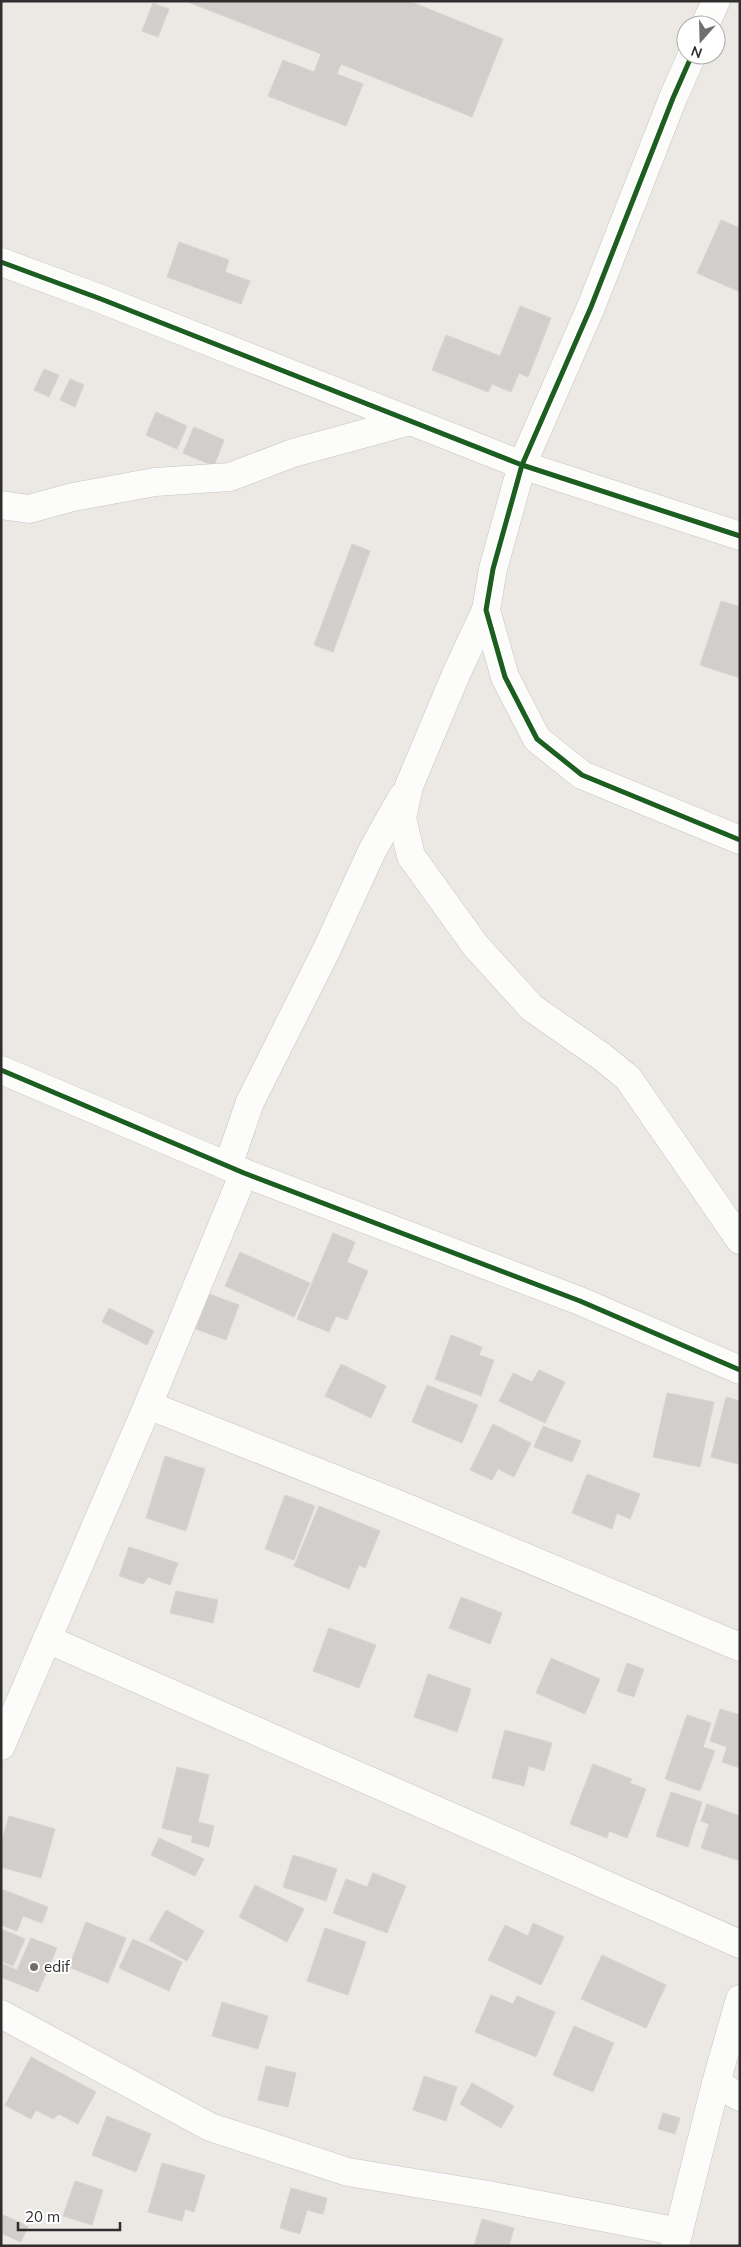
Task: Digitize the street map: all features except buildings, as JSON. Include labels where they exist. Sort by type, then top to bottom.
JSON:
[{"type":"street","points":[[710,15],[716,1]]},
{"type":"street","points":[[1,1746],[148,1405],[236,1169],[250,1102],[326,951],[373,849],[409,786],[457,672],[486,610],[492,569],[522,465],[591,307],[688,65]]},
{"type":"street","points":[[1,262],[522,465],[740,536]]},
{"type":"street","points":[[1,505],[29,509],[73,497],[155,482],[230,477],[293,453],[410,421]]},
{"type":"street","points":[[486,610],[505,676],[536,739],[582,775],[740,840]]},
{"type":"street","points":[[409,786],[402,818],[411,856],[435,892],[475,945],[532,1008],[601,1056],[628,1078],[740,1240]]},
{"type":"street","points":[[1,1070],[236,1169],[580,1302],[740,1370]]},
{"type":"street","points":[[148,1405],[395,1503],[740,1647]]},
{"type":"street","points":[[47,1639],[740,1944]]},
{"type":"street","points":[[1,2014],[210,2127],[348,2172],[488,2195],[677,2239],[716,2083],[740,1999]]},
{"type":"street","points":[[716,2083],[740,2097]]},
{"type":"cycle path","points":[[688,65],[591,307],[522,465],[493,569],[486,610],[505,677],[537,739],[582,775],[740,840]]},
{"type":"cycle path","points":[[1,262],[101,299],[522,465],[740,536]]},
{"type":"cycle path","points":[[1,1070],[244,1173],[580,1301],[740,1370]]},
{"type":"place","name":"edif","points":[[34,1967]]}]
